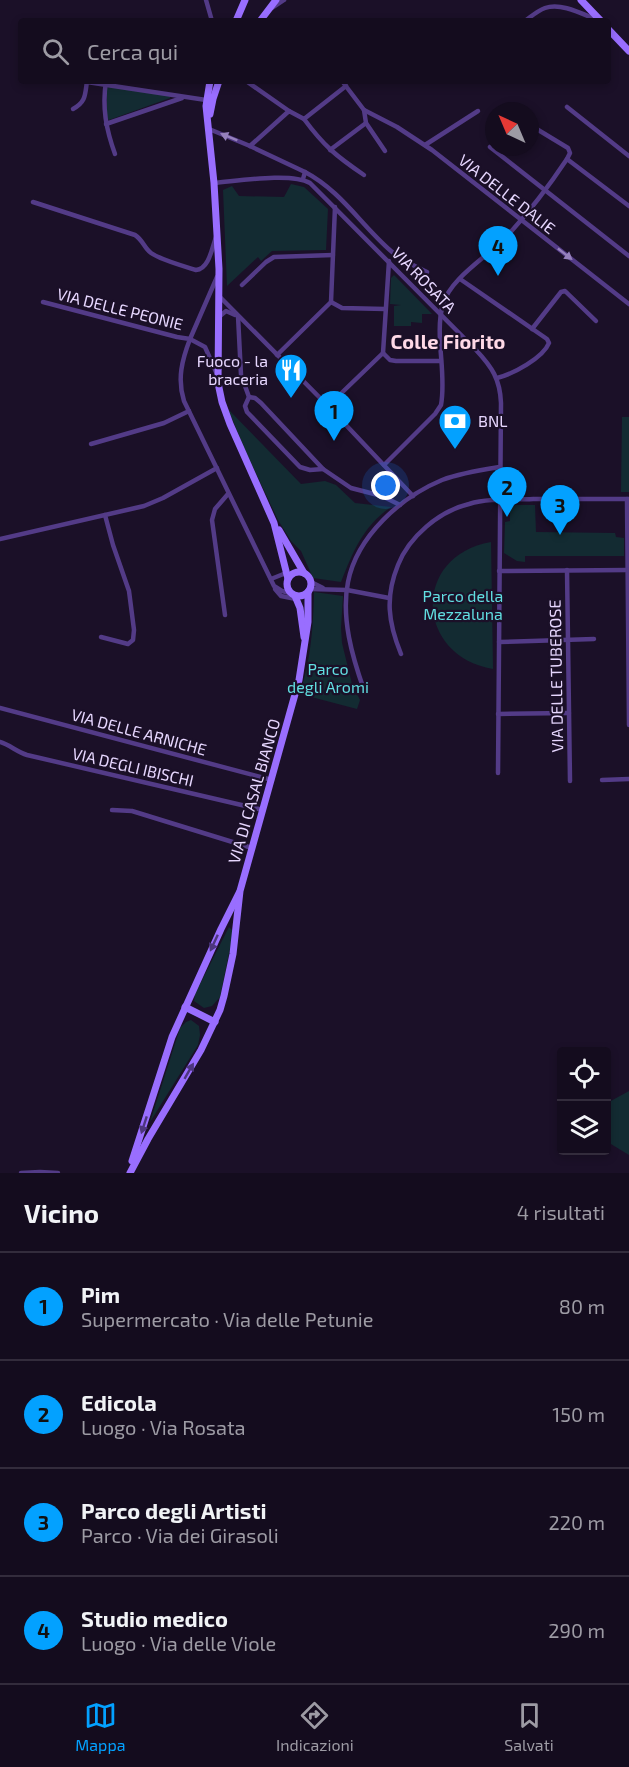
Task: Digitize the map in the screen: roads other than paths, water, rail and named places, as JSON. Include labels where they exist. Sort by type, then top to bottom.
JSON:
[{"type":"main road","points":[[237,18],[245,0]]},
{"type":"main road","points":[[262,18],[276,0]]},
{"type":"main road","points":[[581,0],[597,18]]},
{"type":"main road","points":[[611,32],[629,51]]},
{"type":"main road","points":[[209,84],[206,100],[218,231],[220,297],[217,375],[220,396],[225,413],[274,523],[304,573],[309,588],[301,596],[294,596]]},
{"type":"main road","points":[[209,129],[212,104],[218,84]]},
{"type":"main road","points":[[274,523],[287,576],[287,586],[300,608],[305,643]]},
{"type":"main road","points":[[287,576],[304,573]]},
{"type":"main road","name":"VIA DI CASAL BIANCO","points":[[129,1173],[201,1050],[224,996],[233,954],[240,891],[299,680],[309,611],[309,588]]},
{"type":"main road","name":"VIA DI CASAL BIANCO","points":[[129,1173],[168,1049],[185,1007],[240,891]]},
{"type":"main road","points":[[185,1007],[214,1022]]},
{"type":"street","points":[[206,0],[211,18]]},
{"type":"street","points":[[269,10],[284,0]]},
{"type":"street","points":[[529,18],[540,10],[554,6],[592,18]]},
{"type":"street","points":[[73,109],[81,104],[87,84]]},
{"type":"street","points":[[105,84],[106,124],[115,154]]},
{"type":"street","points":[[111,84],[206,100]]},
{"type":"street","points":[[250,84],[304,119],[330,150],[364,175]]},
{"type":"street","points":[[304,119],[346,86],[364,110],[366,123],[385,151]]},
{"type":"street","points":[[106,124],[186,97]]},
{"type":"street","points":[[567,106],[629,156]]},
{"type":"street","name":"VIA DELLE DALIE","points":[[364,110],[397,127],[424,145],[629,304]]},
{"type":"street","points":[[250,146],[289,111]]},
{"type":"street","points":[[424,145],[478,111]]},
{"type":"street","points":[[330,150],[366,123]]},
{"type":"street","name":"VIA ROSATA","points":[[209,129],[250,146],[320,181],[339,196],[394,253],[427,272]]},
{"type":"street","points":[[384,465],[440,407],[442,398],[441,315],[447,295],[460,279],[522,220],[546,190],[571,151],[539,130]]},
{"type":"street","points":[[502,156],[629,256]]},
{"type":"street","points":[[567,159],[629,206]]},
{"type":"street","points":[[214,183],[283,178],[303,179],[305,172]]},
{"type":"street","name":"VIA ROSATA","points":[[303,179],[313,185],[484,359],[497,378],[501,403],[498,773]]},
{"type":"street","points":[[33,202],[135,235],[153,254],[196,270],[205,265],[218,231]]},
{"type":"street","points":[[277,355],[331,302],[335,207]]},
{"type":"street","points":[[242,285],[274,257],[333,255]]},
{"type":"street","points":[[328,406],[383,353],[388,261]]},
{"type":"street","points":[[219,269],[190,339],[180,374],[181,390],[228,494],[274,586],[281,596],[294,596]]},
{"type":"street","points":[[460,279],[549,341],[549,346],[538,357],[515,372],[497,378]]},
{"type":"street","points":[[532,329],[561,292],[565,291],[596,321]]},
{"type":"street","points":[[220,297],[413,496]]},
{"type":"street","name":"VIA DELLE PEONIE","points":[[43,302],[190,339]]},
{"type":"street","points":[[331,302],[342,308],[385,309]]},
{"type":"street","points":[[218,318],[226,311],[238,316]]},
{"type":"street","points":[[238,316],[241,375],[249,397],[245,406],[249,415],[297,465],[306,470],[323,469]]},
{"type":"street","points":[[190,339],[202,343],[207,348],[217,375]]},
{"type":"street","points":[[383,353],[396,361],[441,362]]},
{"type":"street","points":[[249,397],[261,403],[323,469],[351,488],[382,496],[400,505]]},
{"type":"street","points":[[91,444],[164,423],[189,411]]},
{"type":"street","points":[[364,690],[350,644],[347,621],[347,590],[351,572],[360,552],[376,528],[413,496],[448,478],[467,472],[501,467]]},
{"type":"street","points":[[0,539],[152,503],[217,468]]},
{"type":"street","points":[[225,615],[212,520],[215,508],[228,494]]},
{"type":"street","points":[[402,654],[392,626],[389,598],[396,572],[401,558],[413,540],[444,514],[476,502],[500,500],[628,499],[629,725]]},
{"type":"street","points":[[101,637],[128,644],[133,640],[134,632],[128,585],[105,515]]},
{"type":"street","name":"VIA DELLE TUBEROSE","points":[[567,570],[570,781]]},
{"type":"street","points":[[499,571],[628,570]]},
{"type":"street","points":[[271,579],[287,576]]},
{"type":"street","points":[[274,586],[294,596]]},
{"type":"street","points":[[309,588],[347,590],[389,598]]},
{"type":"street","points":[[499,642],[594,639]]},
{"type":"street","name":"VIA DELLE ARNICHE","points":[[0,708],[272,780]]},
{"type":"street","points":[[498,714],[569,713]]},
{"type":"street","name":"VIA DEGLI IBISCHI","points":[[0,742],[27,755],[263,810]]},
{"type":"street","points":[[602,780],[629,779]]},
{"type":"street","points":[[112,810],[132,812],[252,848]]},
{"type":"street","points":[[21,1173],[58,1173]]},
{"type":"place","name":"Studio medico","points":[[498,276]]},
{"type":"place","name":"Fuoco - la braceria","points":[[291,399]]},
{"type":"place","name":"Pim","points":[[334,441]]},
{"type":"place","name":"BNL","points":[[455,450]]},
{"type":"place","name":"Edicola","points":[[507,517]]},
{"type":"place","name":"Parco degli Artisti","points":[[560,535]]},
{"type":"district","name":"Colle Fiorito","points":[[448,342]]},
{"type":"park label","name":"Parco della Mezzaluna","points":[[463,605]]},
{"type":"park label","name":"Parco degli Aromi","points":[[328,678]]}]
